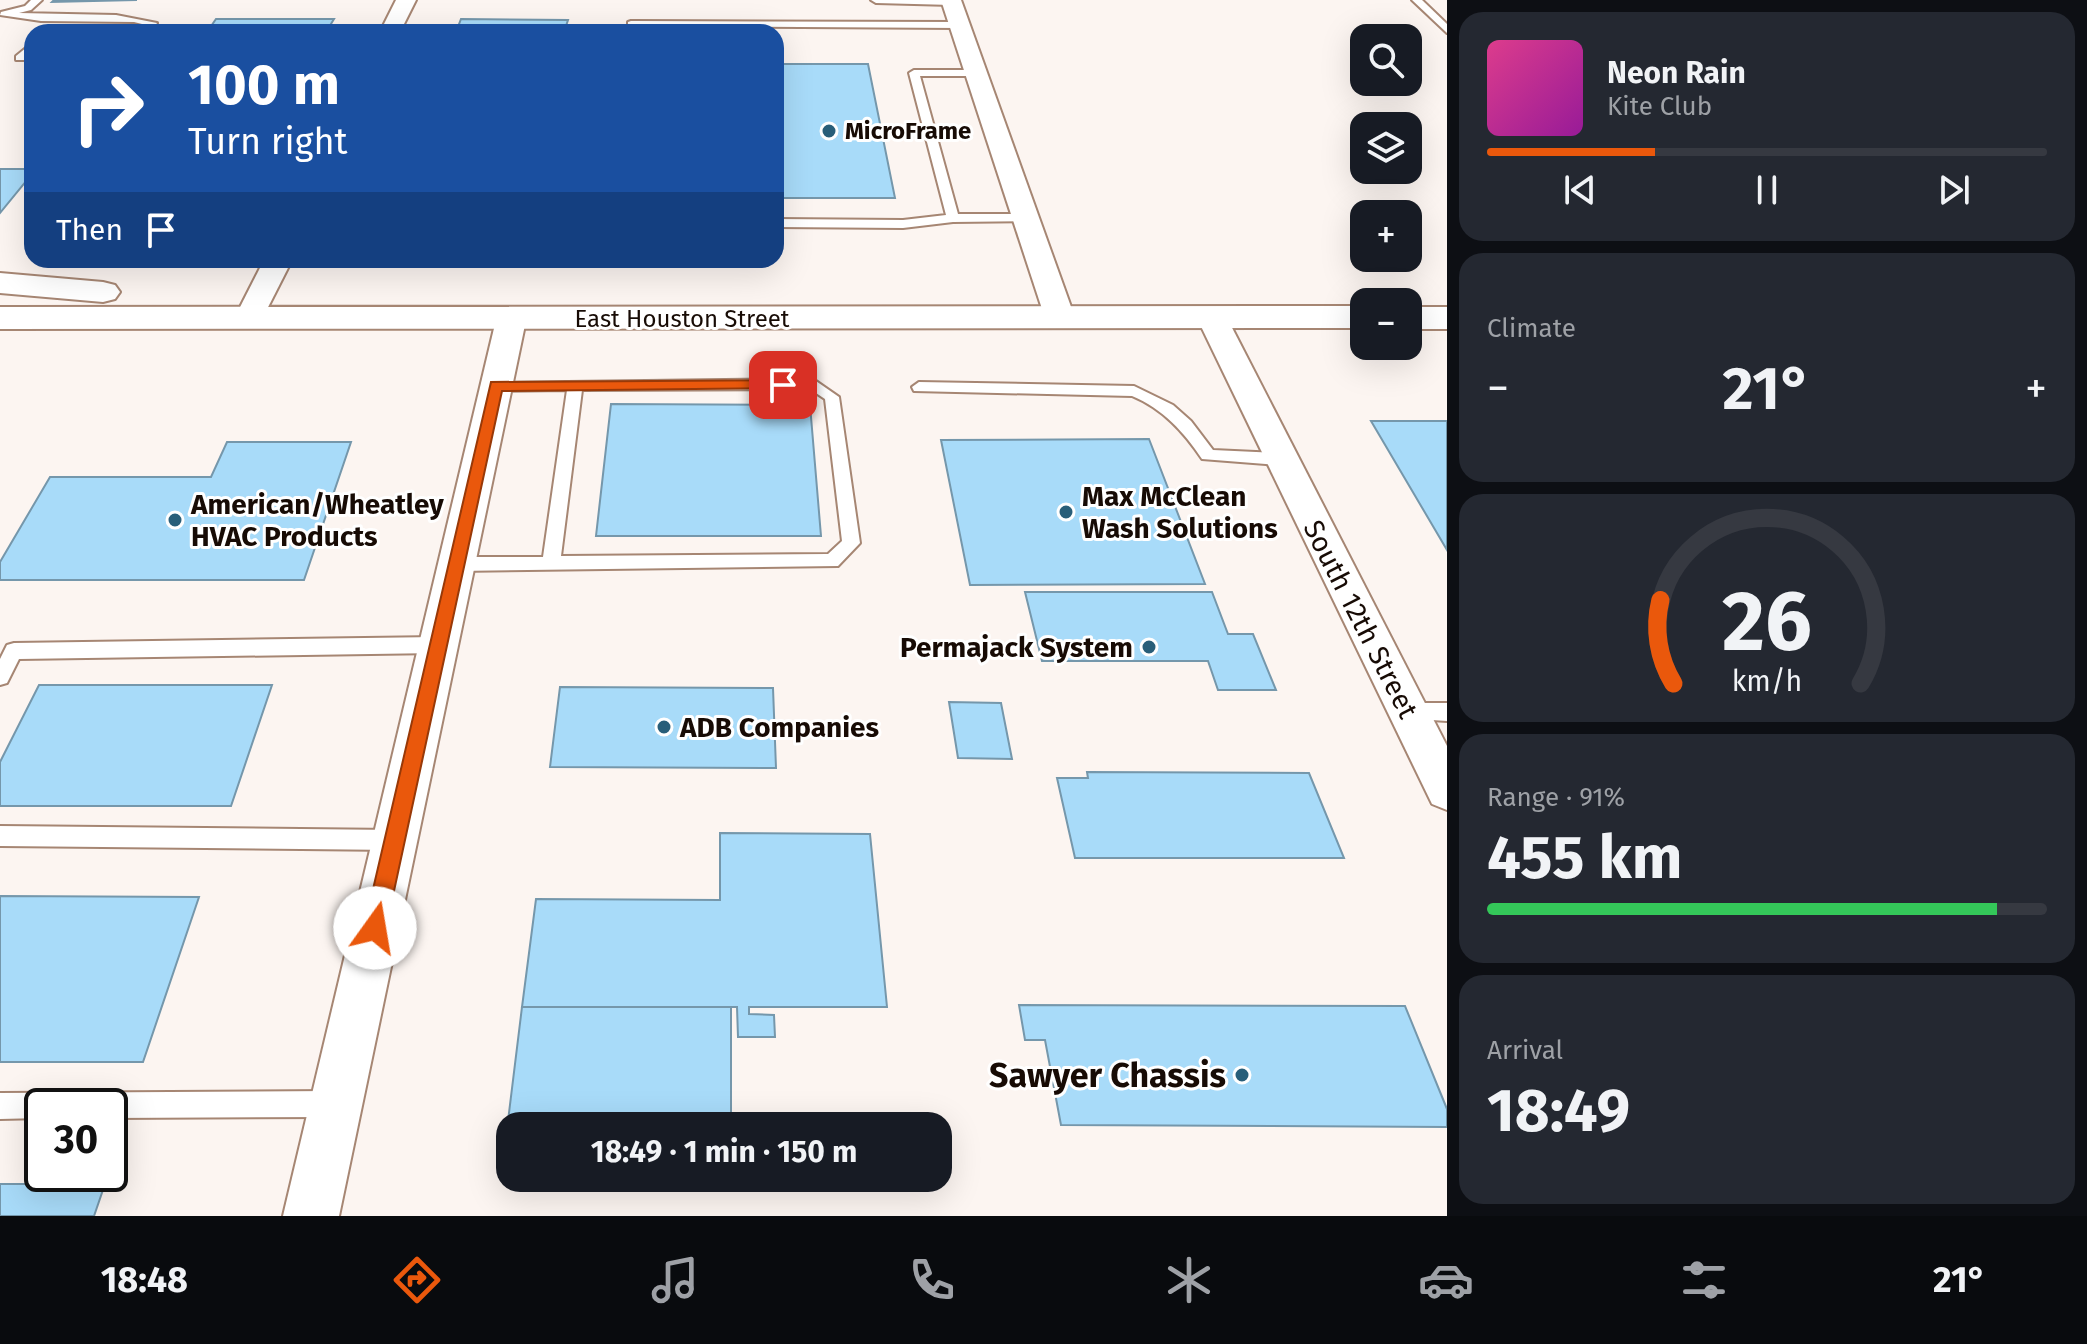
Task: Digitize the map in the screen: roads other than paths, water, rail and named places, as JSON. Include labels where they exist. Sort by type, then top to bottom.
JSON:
[{"type":"street","points":[[394,24],[406,0]]},
{"type":"street","points":[[954,9],[1060,318]]},
{"type":"street","points":[[250,317],[274,268]]},
{"type":"street","points":[[0,283],[108,292],[202,317]]},
{"type":"street","name":"East Houston Street","points":[[0,318],[1350,317]]},
{"type":"street","name":"South 12th Street","points":[[1212,318],[1447,790]]},
{"type":"street","points":[[1422,318],[1447,318]]},
{"type":"street","points":[[311,1216],[511,320]]},
{"type":"lane","points":[[2,14],[28,8],[37,0]]},
{"type":"lane","points":[[876,0],[954,9]]},
{"type":"lane","points":[[1417,0],[1447,30]]},
{"type":"lane","points":[[631,24],[954,9]]},
{"type":"lane","points":[[2,14],[58,20],[130,17],[151,24]]},
{"type":"lane","points":[[54,24],[58,20]]},
{"type":"lane","points":[[953,218],[914,73],[976,73]]},
{"type":"lane","points":[[784,223],[903,224],[953,218],[1025,218]]},
{"type":"lane","points":[[456,564],[832,561],[851,543],[832,397],[813,384],[496,386]]},
{"type":"lane","points":[[551,564],[575,386]]},
{"type":"lane","points":[[919,387],[1134,391],[1152,398],[1187,424],[1208,455],[1280,459]]},
{"type":"lane","points":[[0,677],[14,651],[438,645]]},
{"type":"lane","points":[[1408,712],[1447,712]]},
{"type":"lane","points":[[0,836],[395,840]]},
{"type":"lane","points":[[0,1106],[335,1104]]},
{"type":"place","name":"MicroFrame","points":[[829,131]]},
{"type":"place","name":"Max McClean Wash Solutions","points":[[1066,512]]},
{"type":"place","name":"American/Wheatley HVAC Products","points":[[175,520]]},
{"type":"place","name":"Permajack System","points":[[1149,647]]},
{"type":"place","name":"ADB Companies","points":[[664,727]]},
{"type":"place","name":"Sawyer Chassis","points":[[1242,1075]]}]
